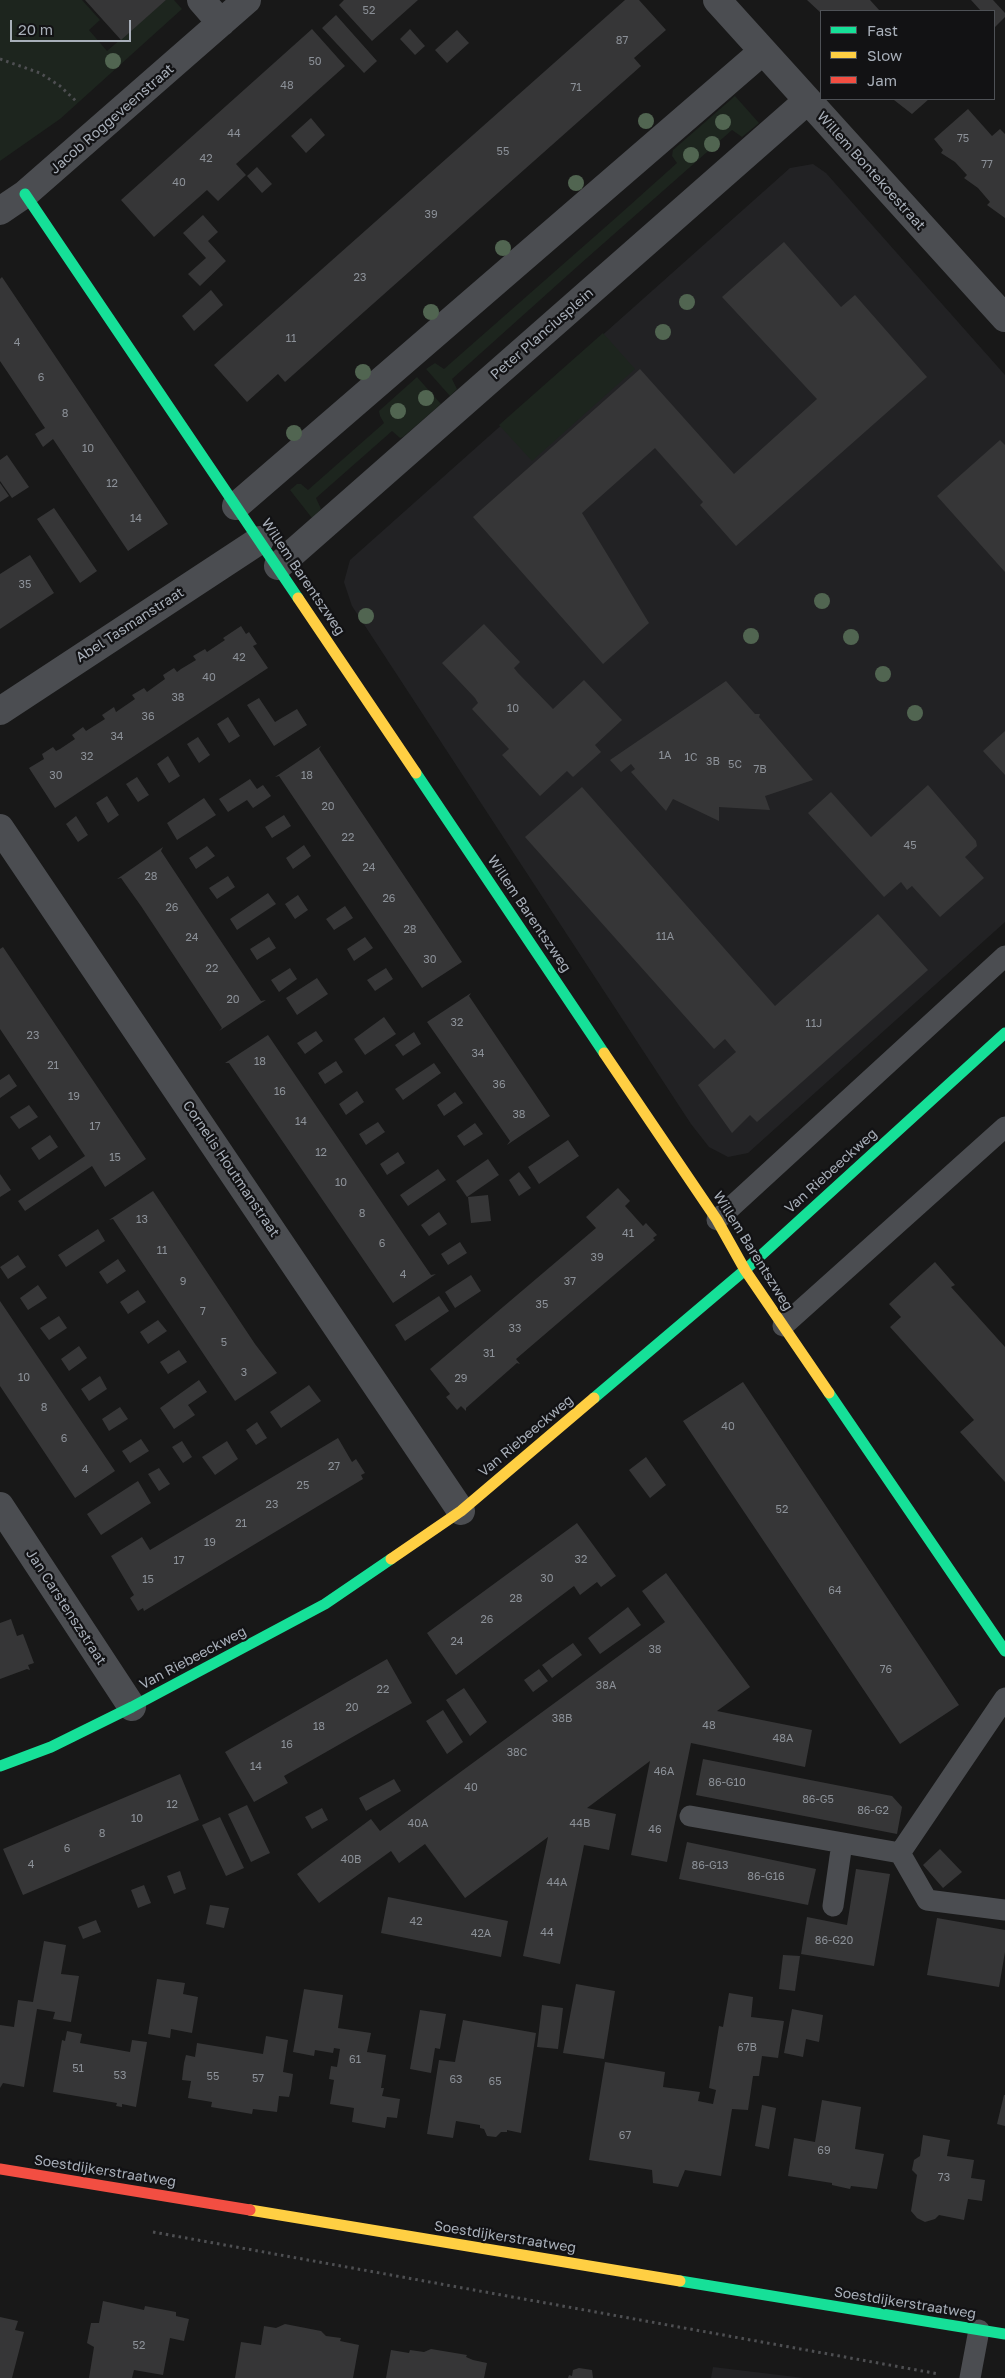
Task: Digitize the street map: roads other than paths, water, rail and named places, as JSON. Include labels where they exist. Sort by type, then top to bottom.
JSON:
[{"type":"street","points":[[201,0],[221,23]]},
{"type":"street","name":"Jacob Roggeveenstraat","points":[[0,211],[25,194],[247,0]]},
{"type":"street","name":"Willem Bontekoestraat","points":[[717,0],[1005,318]]},
{"type":"street","points":[[236,506],[763,51]]},
{"type":"street","name":"Peter Planciusplein","points":[[278,566],[807,101]]},
{"type":"street","name":"Willem Barentszweg","points":[[25,194],[278,566],[717,1220],[745,1270],[1005,1651]]},
{"type":"street","name":"Abel Tasmanstraat","points":[[0,711],[260,540]]},
{"type":"street","name":"Cornelis Houtmanstraat","points":[[0,828],[461,1511]]},
{"type":"street","name":"Van Riebeeckweg","points":[[0,1766],[51,1746],[132,1707],[325,1604],[461,1511],[745,1270],[1005,1033]]},
{"type":"street","name":"Jan Carstenszstraat","points":[[0,1506],[132,1707]]},
{"type":"street","name":"Soestdijkerstraatweg","points":[[0,2169],[1005,2334]]},
{"type":"lane","points":[[717,1220],[1005,956]]},
{"type":"lane","points":[[783,1326],[1005,1126]]},
{"type":"lane","points":[[900,1853],[1005,1698]]},
{"type":"lane","points":[[690,1816],[900,1853]]},
{"type":"lane","points":[[832,1906],[842,1843]]},
{"type":"lane","points":[[900,1853],[927,1900],[1005,1910]]},
{"type":"lane","points":[[970,2378],[978,2330]]}]
